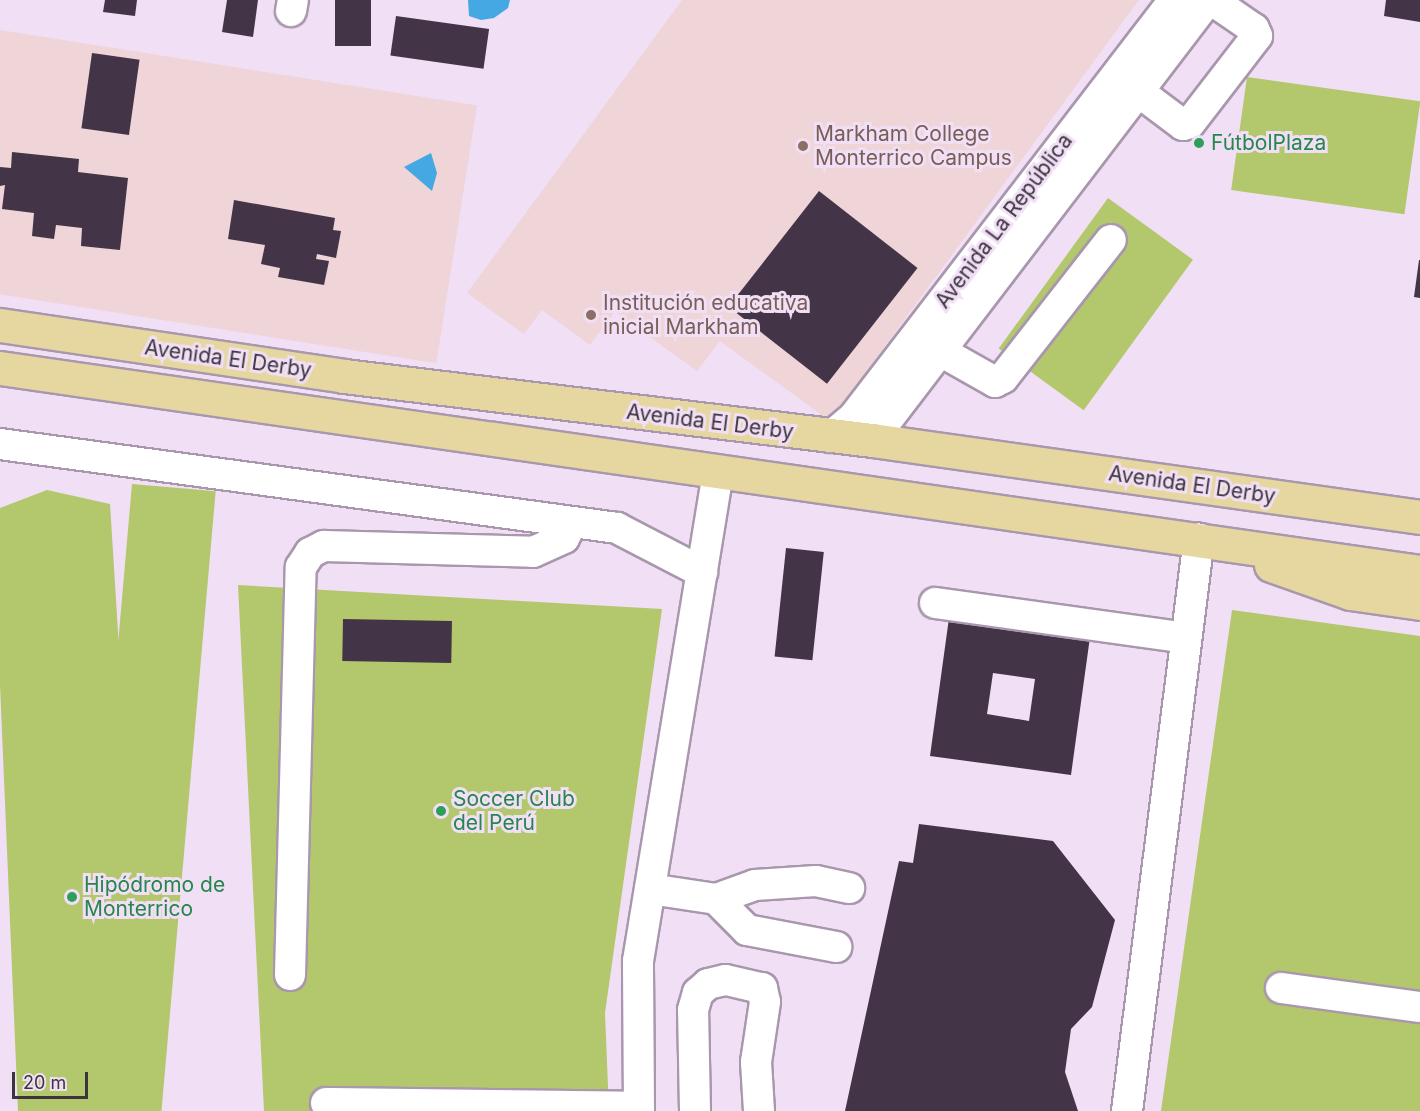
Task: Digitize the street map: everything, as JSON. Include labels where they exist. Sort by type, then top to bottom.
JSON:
[{"type":"main road","name":"Avenida El Derby","points":[[0,325],[187,353],[830,438],[872,440],[1420,516]]},
{"type":"main road","points":[[180,391],[187,353]]},
{"type":"main road","name":"Avenida El Derby","points":[[0,368],[180,391],[718,473],[1199,539]]},
{"type":"main road","points":[[1199,539],[1420,572]]},
{"type":"main road","points":[[1199,539],[1350,593],[1420,603]]},
{"type":"street","name":"Avenida La República","points":[[830,438],[853,418],[1173,0]]},
{"type":"street","name":"Avenida La República","points":[[872,440],[942,352],[1208,0]]},
{"type":"street","points":[[1139,92],[1183,125],[1190,123],[1257,36],[1254,29],[1212,0]]},
{"type":"street","points":[[942,352],[995,382],[1003,378],[1111,240]]},
{"type":"street","points":[[0,444],[617,528],[702,572]]},
{"type":"street","points":[[326,1104],[639,1109],[639,961],[718,473]]},
{"type":"street","points":[[290,975],[301,567],[310,553],[324,546],[533,552],[564,538],[572,523]]},
{"type":"street","points":[[1127,1111],[1199,539]]},
{"type":"street","points":[[935,603],[1186,638]]},
{"type":"street","points":[[650,890],[716,899],[754,885],[816,881],[849,888]]},
{"type":"street","points":[[716,899],[747,930],[836,947]]},
{"type":"street","points":[[695,1111],[693,1011],[698,993],[708,984],[726,980],[762,988],[765,1002],[756,1062],[759,1111]]},
{"type":"street","points":[[1281,988],[1420,1007]]},
{"type":"shaded area","name":"Markham College Monterrico Campus","points":[[682,0],[1139,0],[830,421],[720,341],[697,371],[615,312],[590,345],[542,310],[524,334],[467,293]]},
{"type":"shaded area","points":[[0,30],[477,106],[436,363],[0,294]]},
{"type":"green space","points":[[1247,77],[1420,101],[1404,214],[1231,190]]},
{"type":"green space","points":[[1108,198],[1193,260],[1084,410],[999,348]]},
{"type":"green space","points":[[132,484],[216,491],[161,1111],[77,1110]]},
{"type":"green space","name":"Hipódromo de Monterrico","points":[[47,490],[110,504],[148,1111],[18,1111],[0,684],[0,508]]},
{"type":"green space","name":"Soccer Club del Perú","points":[[238,585],[662,609],[605,1013],[609,1111],[264,1111]]},
{"type":"green space","points":[[1232,610],[1420,636],[1420,1111],[1161,1111]]},
{"type":"water","points":[[468,0],[510,0],[508,8],[494,18],[481,20],[469,16]]},
{"type":"water","points":[[431,153],[437,173],[432,191],[404,167]]},
{"type":"building","points":[[105,0],[137,0],[135,16],[103,12]]},
{"type":"building","points":[[227,0],[258,0],[253,37],[222,32]]},
{"type":"building","points":[[335,0],[371,0],[371,46],[335,46]]},
{"type":"building","points":[[1386,0],[1420,0],[1420,22],[1384,16]]},
{"type":"building","points":[[396,16],[489,29],[484,69],[390,56]]},
{"type":"building","points":[[92,53],[140,60],[129,135],[81,128]]},
{"type":"building","points":[[12,152],[79,159],[78,172],[128,178],[120,250],[81,246],[82,228],[56,225],[54,239],[32,236],[34,213],[2,209],[5,185],[0,186],[0,167],[11,168]]},
{"type":"building","points":[[819,191],[918,268],[827,384],[728,307]]},
{"type":"building","points":[[234,200],[335,218],[333,230],[341,231],[336,258],[317,254],[316,259],[329,261],[324,285],[278,277],[280,268],[261,264],[265,245],[228,239]]},
{"type":"building","points":[[1420,260],[1420,298],[1414,297]]},
{"type":"building","points":[[786,548],[824,552],[812,660],[775,656]]},
{"type":"building","points":[[949,618],[1090,637],[1071,775],[930,756]],"holes":[[[993,673],[1035,679],[1029,721],[987,714]]]},
{"type":"building","points":[[343,619],[452,621],[451,663],[342,661]]},
{"type":"building","points":[[919,824],[1053,841],[1115,920],[1092,1007],[1071,1029],[1065,1072],[1078,1111],[845,1111],[899,861],[913,863]]},
{"type":"place","name":"FútbolPlaza","points":[[1199,143]]},
{"type":"place","name":"Markham College Monterrico Campus","points":[[803,146]]},
{"type":"place","name":"Institución educativa inicial Markham","points":[[591,315]]},
{"type":"place","name":"Soccer Club del Perú","points":[[441,811]]},
{"type":"place","name":"Hipódromo de Monterrico","points":[[72,897]]}]
